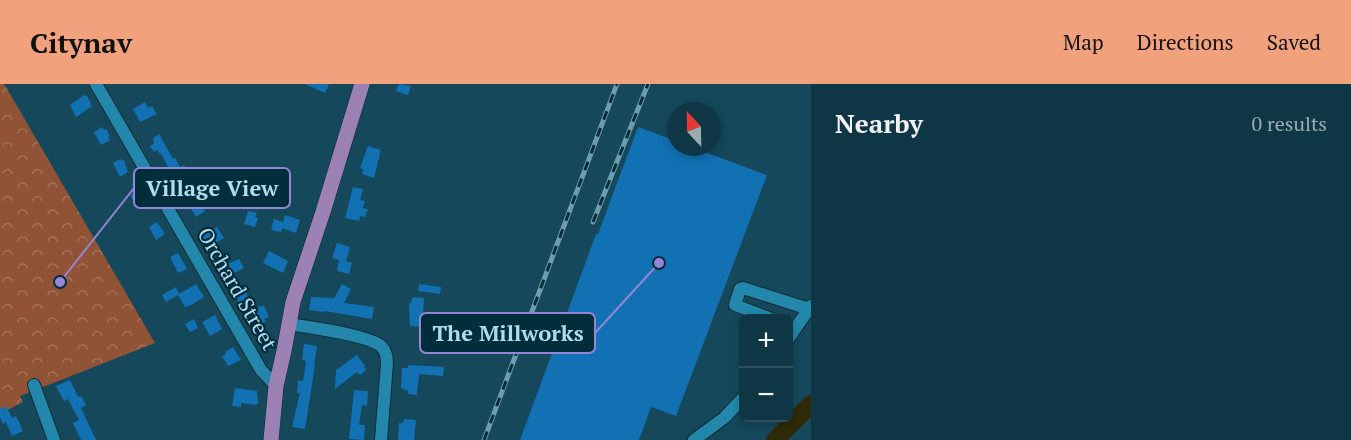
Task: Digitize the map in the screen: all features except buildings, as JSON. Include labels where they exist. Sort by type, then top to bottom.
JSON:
[{"type":"main road","points":[[272,440],[276,386],[293,302],[362,84]]},
{"type":"street","name":"Orchard Street","points":[[96,84],[261,370],[276,386]]},
{"type":"street","points":[[759,314],[735,305],[740,289],[810,308],[793,329]]},
{"type":"street","points":[[289,324],[362,338],[380,344],[386,353],[387,363],[381,440]]},
{"type":"street","points":[[33,385],[54,440]]},
{"type":"street","points":[[694,440],[724,418],[739,402]]},
{"type":"green space","points":[[0,84],[6,87],[155,343],[20,396],[23,402],[0,414]]},
{"type":"waterway","points":[[775,440],[811,404]]},
{"type":"railway","points":[[484,440],[617,84]]},
{"type":"railway","points":[[593,222],[648,84]]},
{"type":"place","name":"The Millworks","points":[[659,263]]},
{"type":"place","name":"Village View","points":[[60,282]]}]
